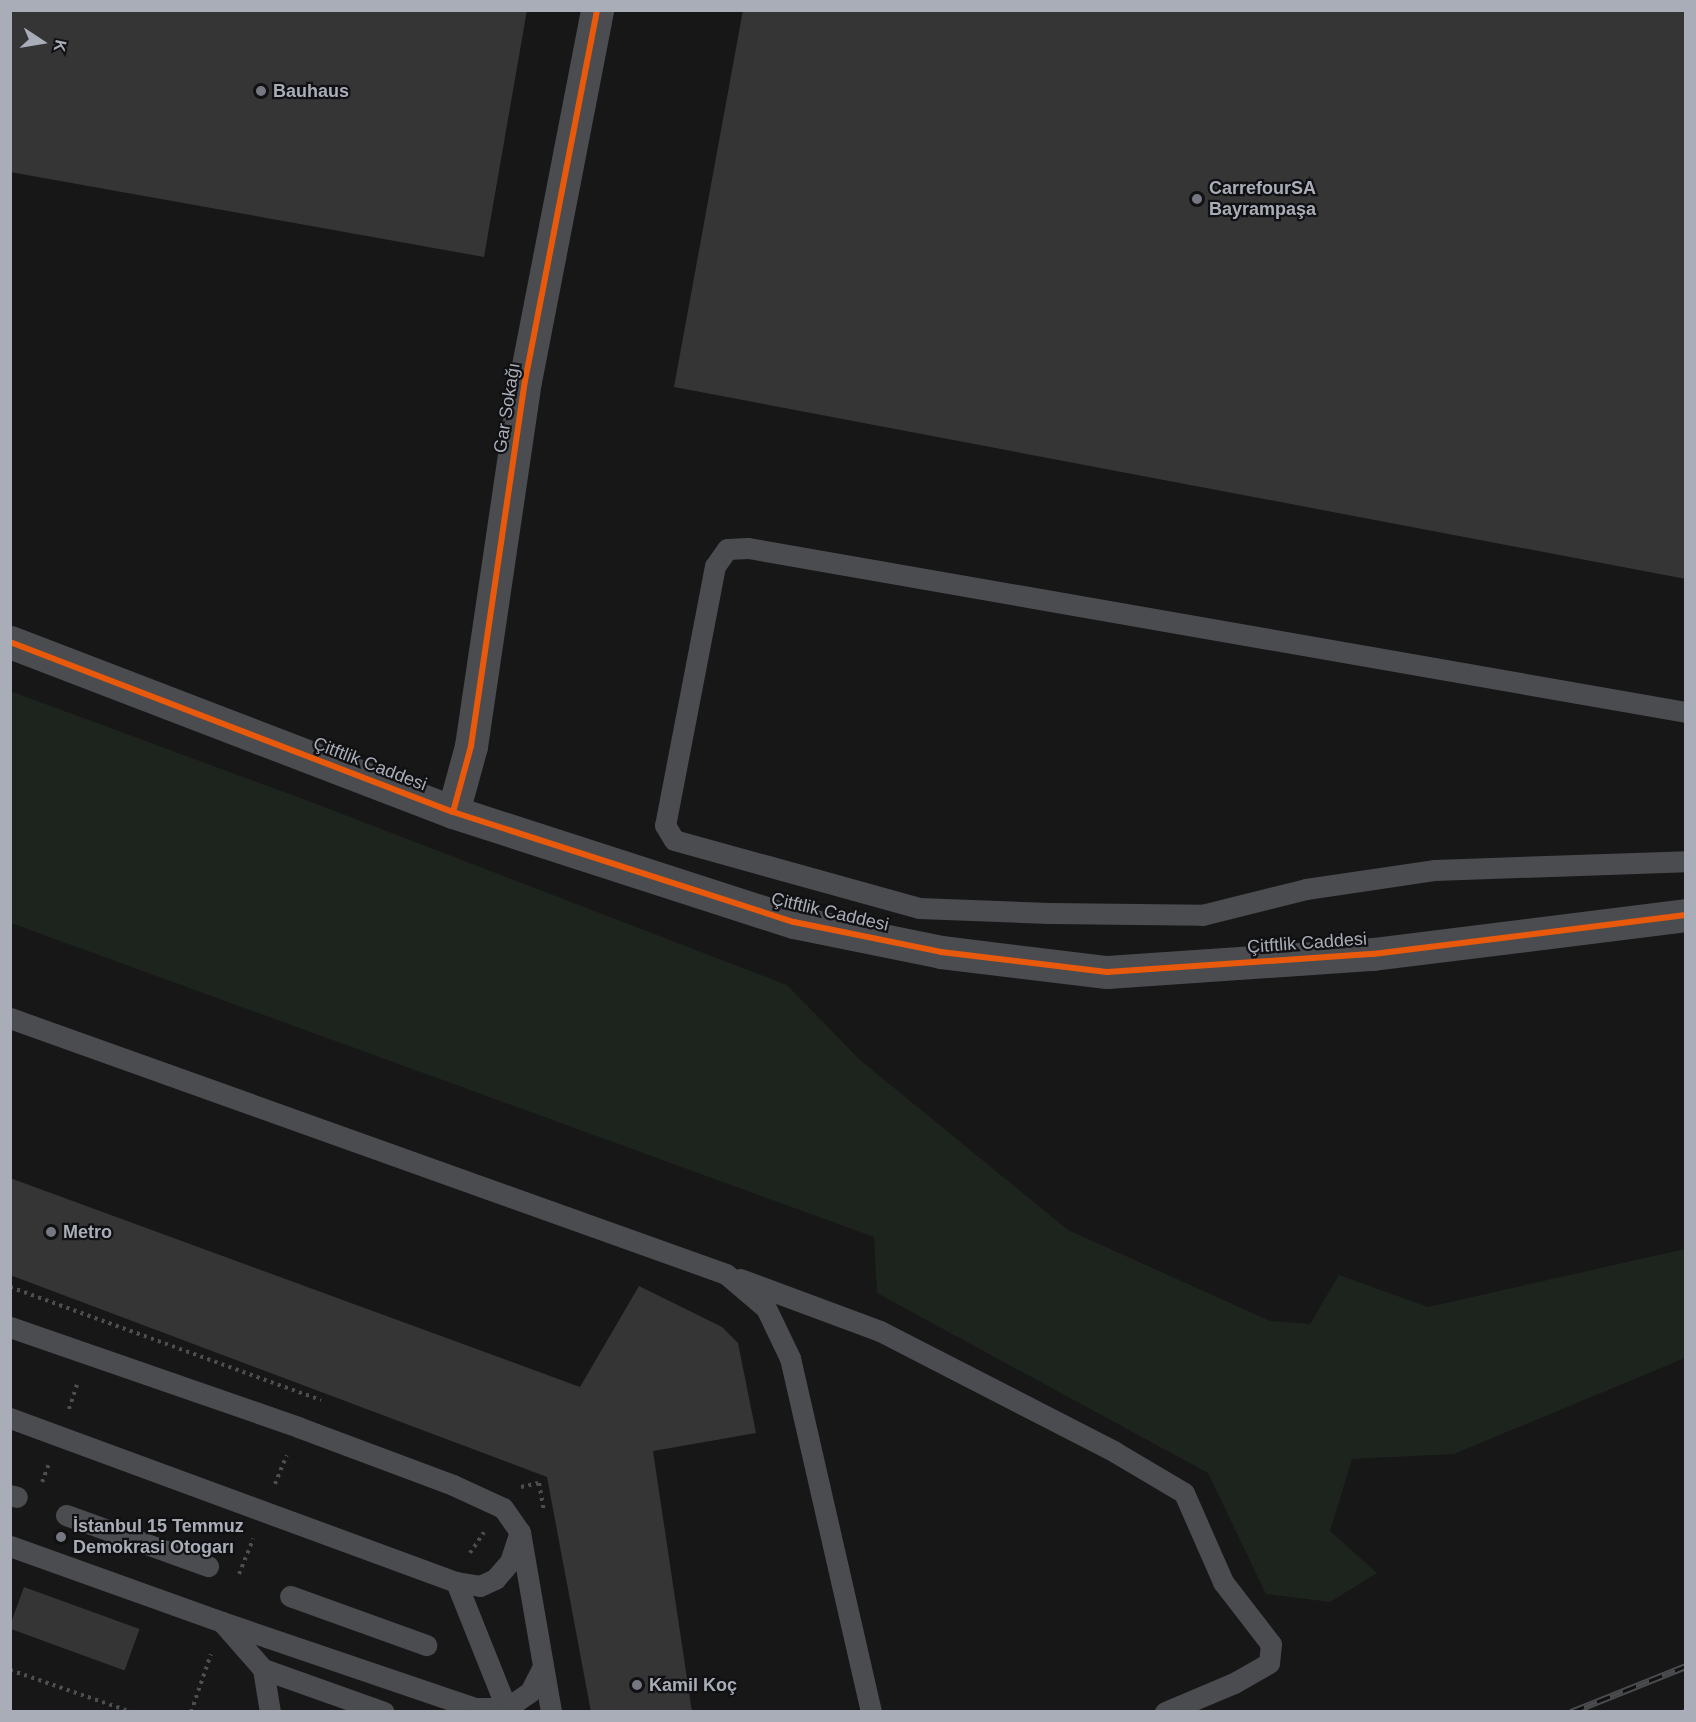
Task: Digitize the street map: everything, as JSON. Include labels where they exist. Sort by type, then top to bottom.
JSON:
[{"type":"street","name":"Gar Sokağı","points":[[453,812],[471,746],[525,381],[597,10]]},
{"type":"street","name":"Çitftlik Caddesi","points":[[10,642],[453,812],[794,922],[941,952],[1107,972],[1373,954],[1686,915]]},
{"type":"lane","points":[[1686,712],[760,550],[727,549],[715,566],[665,825],[674,840],[919,908],[1202,915],[1306,889],[1434,870],[1686,861]]},
{"type":"lane","points":[[10,1018],[880,1331],[1114,1452],[1184,1493],[1223,1582],[1270,1644],[1269,1664],[1234,1683],[1165,1712]]},
{"type":"lane","points":[[726,1274],[766,1308],[790,1358],[871,1712]]},
{"type":"lane","points":[[10,1327],[298,1427],[503,1509],[520,1533],[551,1712]]},
{"type":"lane","points":[[10,1418],[456,1582],[480,1586],[495,1579],[510,1562],[520,1533]]},
{"type":"lane","points":[[66,1515],[208,1566]]},
{"type":"lane","points":[[10,1546],[222,1622],[475,1707],[508,1710],[530,1692],[542,1670]]},
{"type":"lane","points":[[456,1582],[508,1710]]},
{"type":"lane","points":[[290,1596],[426,1645]]},
{"type":"lane","points":[[222,1622],[263,1669],[384,1712]]},
{"type":"lane","points":[[263,1669],[270,1712]]},
{"type":"path","points":[[191,1712],[222,1622],[310,1396]]},
{"type":"path","points":[[10,1670],[131,1712]]},
{"type":"shaded area","points":[[10,691],[311,802],[787,985],[860,1060],[1068,1230],[1270,1321],[1310,1324],[1339,1275],[1428,1307],[1685,1249],[1685,1358],[1454,1454],[1352,1459],[1330,1531],[1377,1573],[1330,1602],[1266,1594],[1208,1473],[877,1293],[874,1237],[11,923]]},
{"type":"building","name":"Bauhaus","points":[[10,10],[527,10],[484,257],[10,172]]},
{"type":"building","name":"CarrefourSA Bayrampaşa","points":[[743,10],[1686,10],[1686,579],[674,387]]},
{"type":"building","points":[[10,1178],[580,1387],[639,1286],[722,1327],[738,1343],[756,1433],[653,1451],[692,1712],[591,1712],[547,1477],[10,1275]]},
{"type":"building","points":[[24,1587],[140,1629],[125,1670],[10,1629]]},
{"type":"railway","points":[[1571,1712],[1686,1666]]},
{"type":"cycle path","points":[[453,812],[471,746],[525,381],[597,10]]},
{"type":"cycle path","points":[[10,642],[453,812],[794,922],[941,952],[1107,972],[1373,954],[1686,915]]},
{"type":"place","name":"Bauhaus","points":[[261,91]]},
{"type":"place","name":"CarrefourSA Bayrampaşa","points":[[1197,199]]},
{"type":"place","name":"Metro","points":[[51,1232]]},
{"type":"place","name":"İstanbul 15 Temmuz Demokrasi Otogarı","points":[[61,1537]]},
{"type":"place","name":"Kamil Koç","points":[[637,1685]]}]
